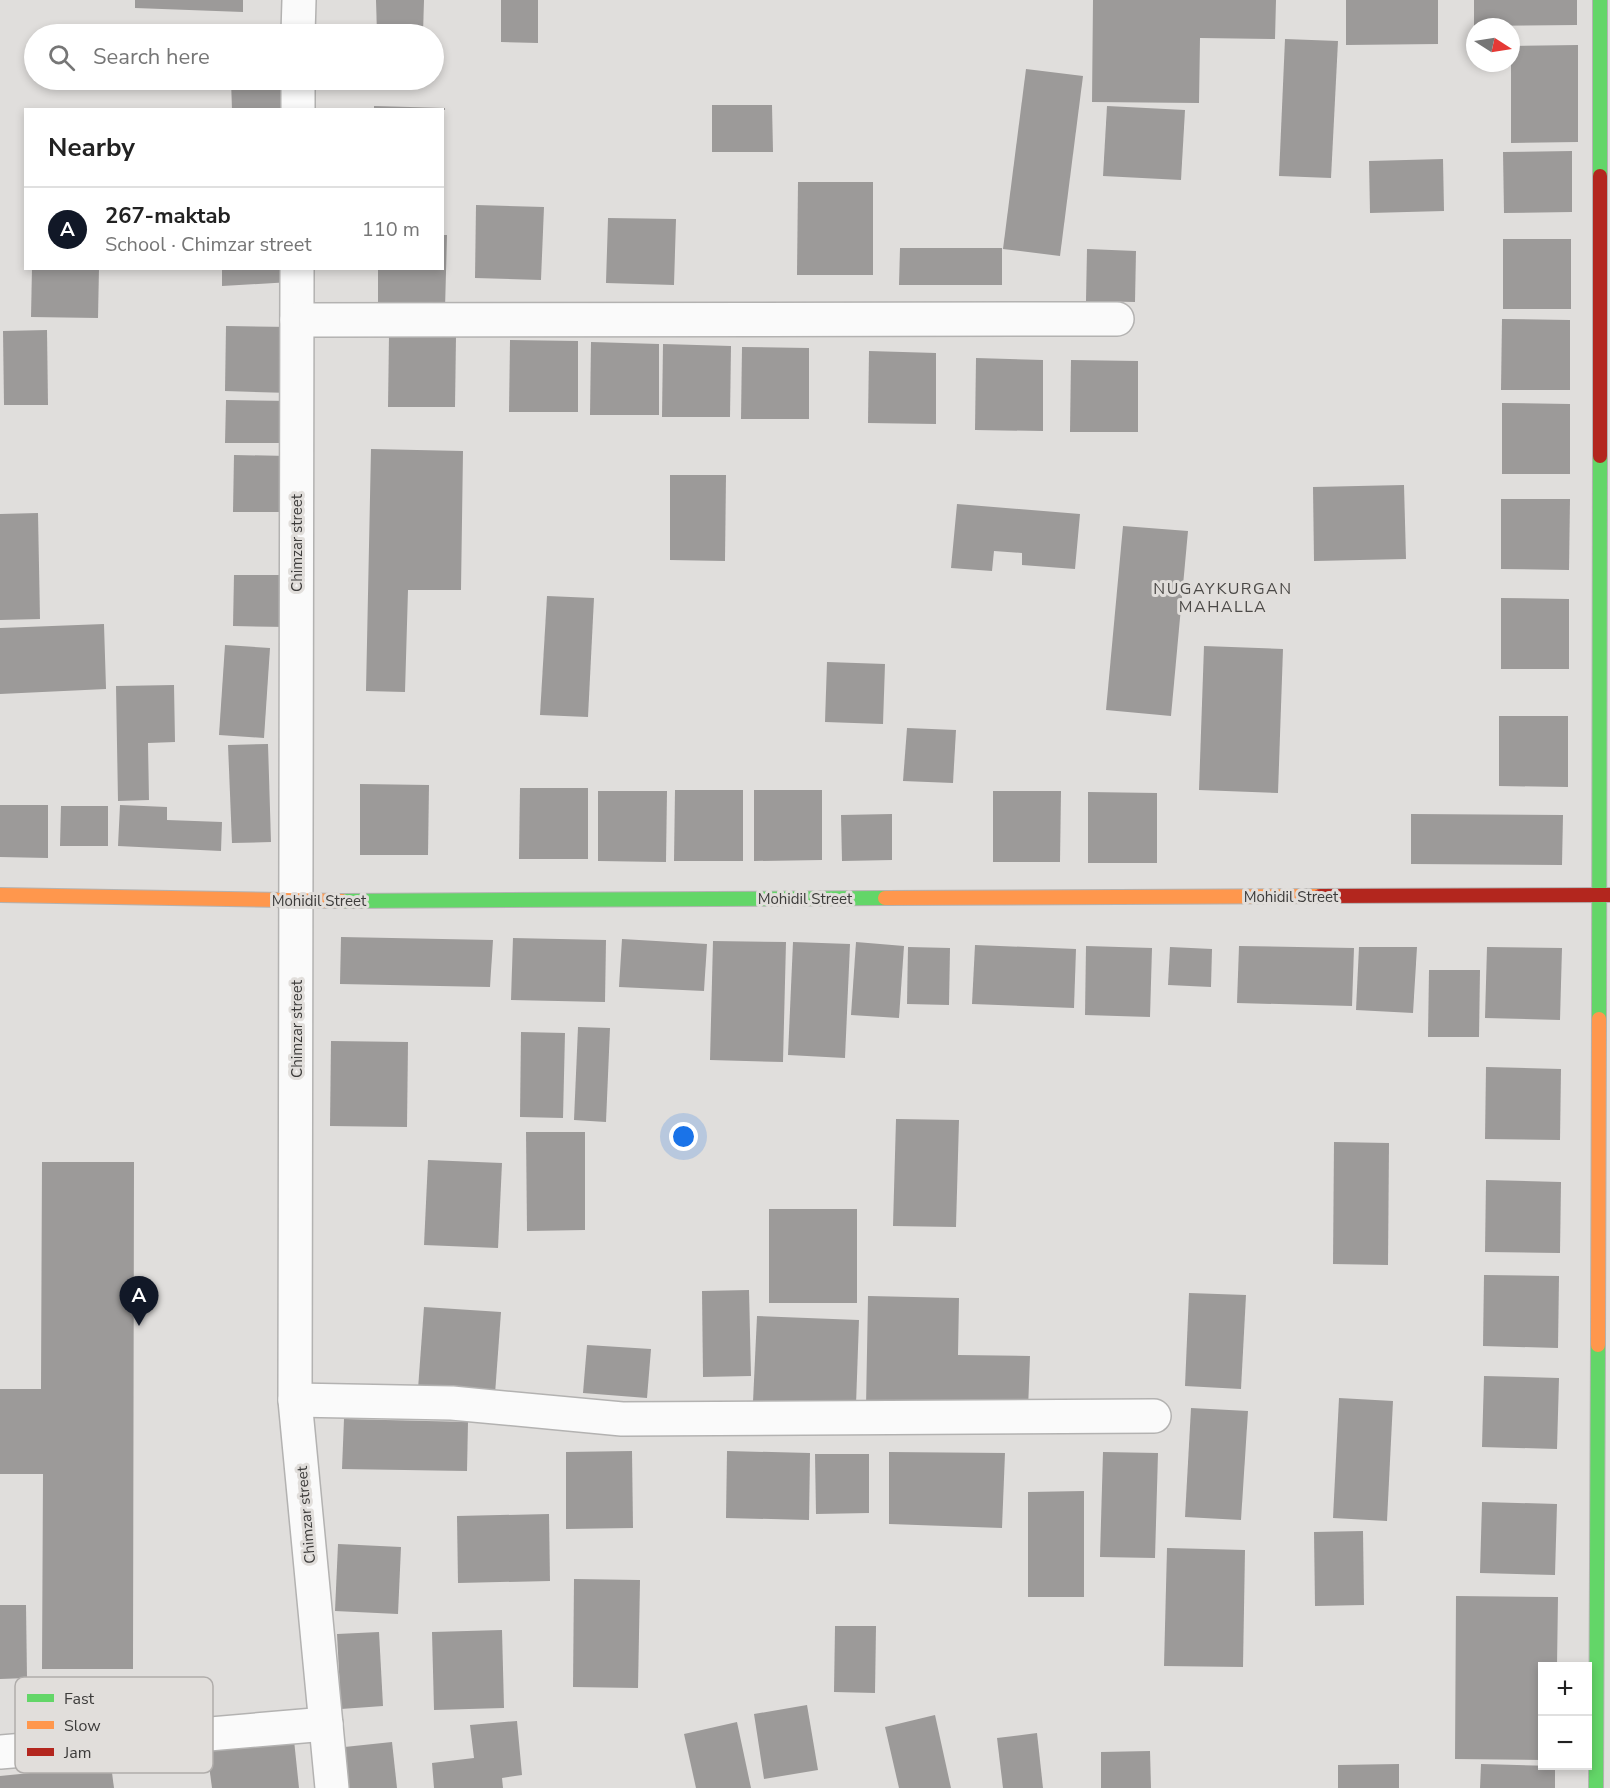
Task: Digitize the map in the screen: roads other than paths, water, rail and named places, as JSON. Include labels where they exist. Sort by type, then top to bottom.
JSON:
[{"type":"street","points":[[298,24],[299,0]]},
{"type":"street","points":[[1596,1788],[1603,1424],[1605,895],[1600,0]]},
{"type":"street","points":[[298,90],[298,108]]},
{"type":"street","name":"Chimzar street","points":[[297,270],[295,1400],[332,1788]]},
{"type":"street","points":[[297,320],[1117,319]]},
{"type":"street","name":"Mohidil Street","points":[[0,895],[297,901],[1605,895]]},
{"type":"street","points":[[295,1400],[452,1403],[622,1419],[1154,1416]]},
{"type":"street","points":[[213,1734],[326,1724]]},
{"type":"street","points":[[0,1752],[15,1751]]},
{"type":"place","name":"267-maktab","points":[[139,1326]]},
{"type":"district","name":"NUGAYKURGAN MAHALLA","points":[[1223,597]]}]
